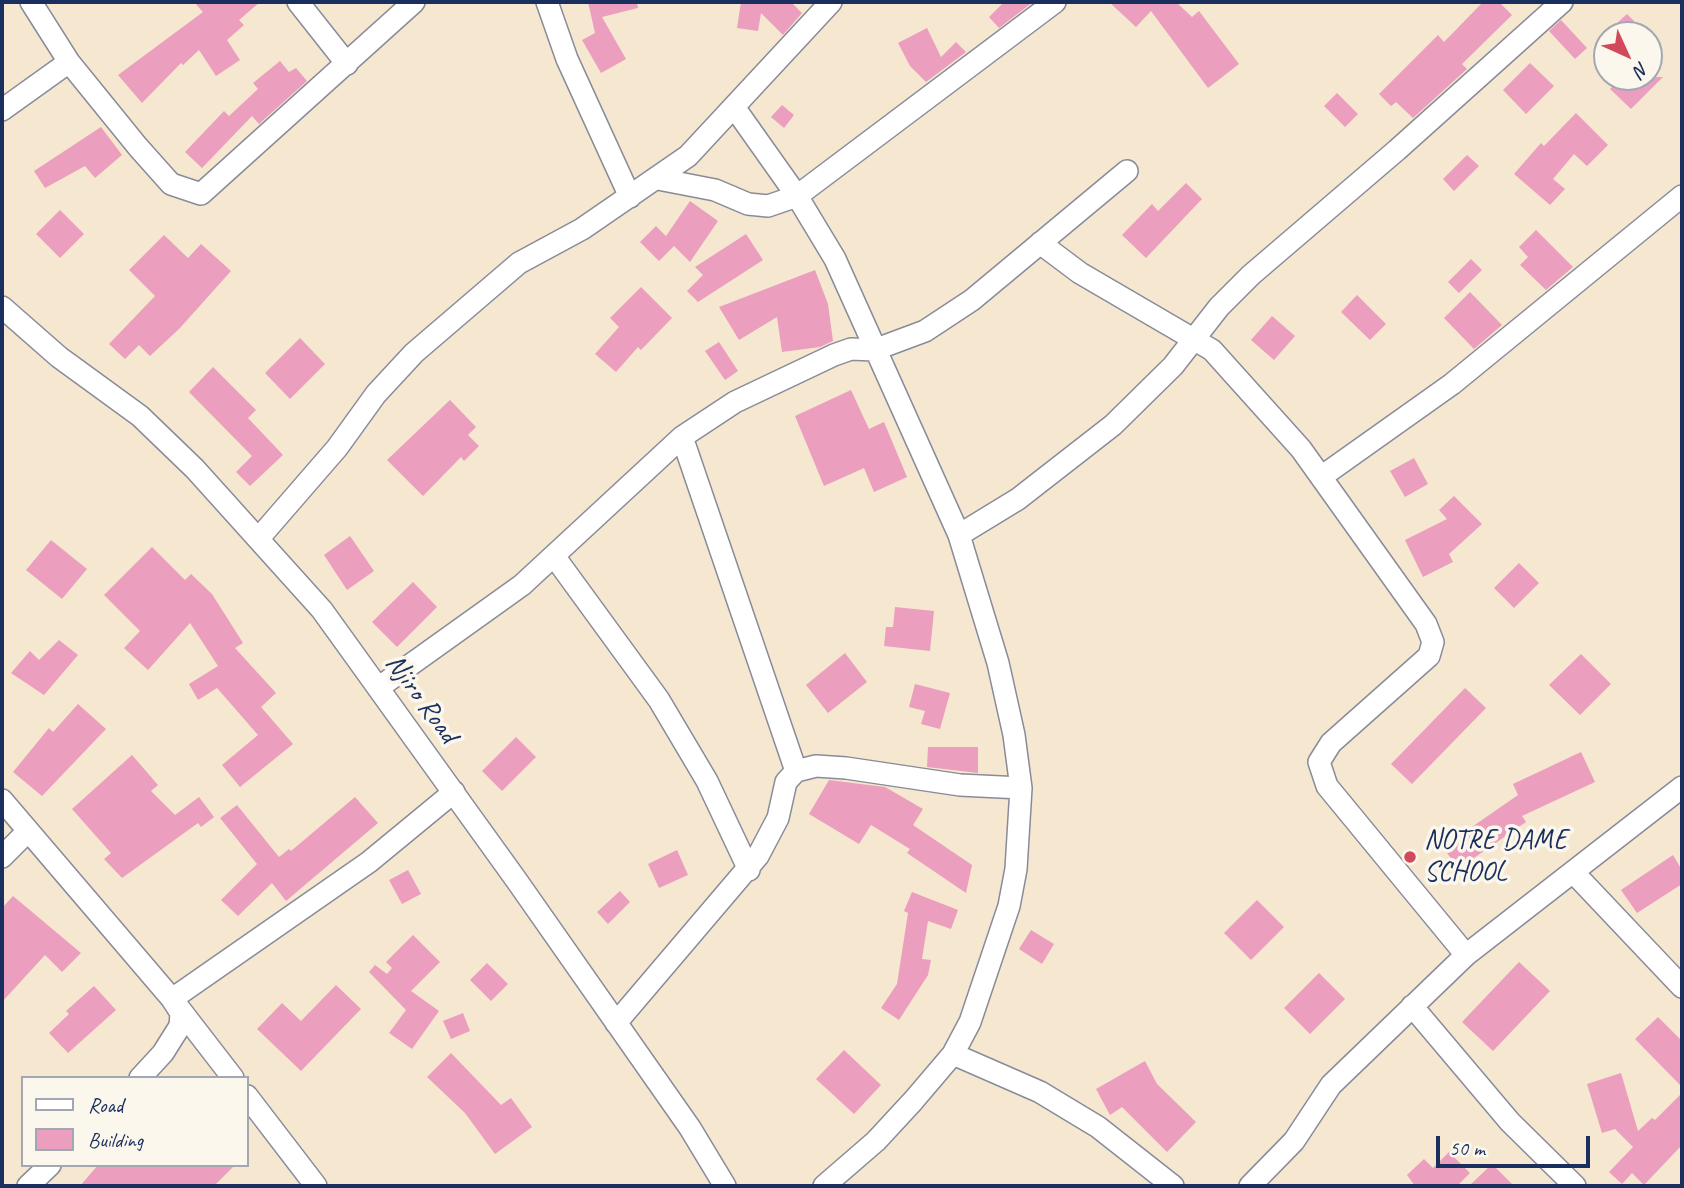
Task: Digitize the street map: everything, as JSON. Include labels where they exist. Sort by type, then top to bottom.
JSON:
[{"type":"street","points":[[31,2],[69,62],[172,184],[201,194],[414,2]]},
{"type":"street","points":[[298,2],[347,64]]},
{"type":"street","points":[[547,2],[567,59],[630,197]]},
{"type":"street","points":[[259,538],[337,448],[376,394],[414,354],[519,263],[582,229],[688,156],[831,2]]},
{"type":"street","points":[[658,179],[715,190],[748,204],[768,206],[797,196],[1055,2]]},
{"type":"street","points":[[959,536],[1018,499],[1113,425],[1173,366],[1219,307],[1251,275],[1397,150],[1562,2]]},
{"type":"street","points":[[2,110],[69,62]]},
{"type":"street","points":[[734,107],[797,196],[855,299],[874,350],[959,536],[998,663],[1014,735],[1021,788],[1016,869],[1009,906],[986,982],[953,1054],[876,1141],[824,1186]]},
{"type":"street","points":[[378,688],[482,615],[554,556],[682,437],[735,402],[834,355],[851,349],[874,350],[925,331],[972,300],[1127,171]]},
{"type":"street","points":[[1321,477],[1452,384],[1682,197]]},
{"type":"street","points":[[1040,243],[1080,273],[1195,338],[1231,369],[1321,477],[1426,624],[1433,642],[1429,656],[1331,743],[1319,762],[1327,786],[1466,955]]},
{"type":"street","name":"Njiro Road","points":[[2,307],[59,357],[140,416],[259,538],[322,610],[454,792],[690,1128],[725,1186]]},
{"type":"street","points":[[682,437],[796,771]]},
{"type":"street","points":[[554,556],[659,701],[708,782],[748,870]]},
{"type":"street","points":[[616,1023],[748,870],[773,831],[786,782],[796,771],[816,766],[846,768],[960,785],[1021,788]]},
{"type":"street","points":[[1250,1186],[1294,1141],[1331,1085],[1466,955],[1682,788]]},
{"type":"street","points":[[172,999],[369,862],[454,792]]},
{"type":"street","points":[[2,800],[172,999],[231,1076]]},
{"type":"street","points":[[2,857],[28,831]]},
{"type":"street","points":[[1574,873],[1682,987]]},
{"type":"street","points":[[142,1076],[163,1053],[180,1026],[181,1013],[172,999]]},
{"type":"street","points":[[1412,1006],[1510,1122],[1575,1186]]},
{"type":"street","points":[[953,1054],[1040,1091],[1098,1127],[1173,1186]]},
{"type":"street","points":[[248,1097],[316,1186]]},
{"type":"street","points":[[28,1186],[48,1167]]},
{"type":"building","points":[[194,2],[260,2],[239,20],[244,25],[227,40],[240,60],[216,76],[199,50],[183,65],[181,63],[142,103],[118,75],[203,12]]},
{"type":"building","points":[[588,2],[637,2],[638,8],[602,17],[626,59],[601,73],[582,40],[595,33]]},
{"type":"building","points":[[741,2],[793,4],[802,13],[783,35],[761,13],[758,31],[737,28]]},
{"type":"building","points":[[1004,2],[1033,2],[999,28],[989,17]]},
{"type":"building","points":[[1109,2],[1176,2],[1192,17],[1199,11],[1239,64],[1208,88],[1151,11],[1136,27]]},
{"type":"building","points":[[1483,2],[1499,2],[1512,15],[1462,64],[1467,69],[1413,118],[1396,102],[1391,106],[1379,94],[1438,35],[1444,42]]},
{"type":"building","points":[[1627,14],[1634,21],[1619,21]]},
{"type":"building","points":[[1561,20],[1587,48],[1575,59],[1549,31]]},
{"type":"building","points":[[927,28],[941,57],[956,42],[966,52],[926,82],[910,66],[898,43]]},
{"type":"building","points":[[280,61],[289,72],[296,68],[307,81],[259,124],[252,116],[202,168],[185,152],[224,111],[229,116],[258,89],[253,83]]},
{"type":"building","points":[[1530,63],[1554,86],[1526,114],[1503,90]]},
{"type":"building","points":[[1612,91],[1649,91],[1631,109]]},
{"type":"building","points":[[1337,93],[1358,114],[1345,127],[1324,106]]},
{"type":"building","points":[[782,105],[794,115],[784,128],[771,117]]},
{"type":"building","points":[[1576,113],[1608,145],[1587,166],[1574,154],[1553,179],[1565,189],[1550,205],[1514,174],[1541,143],[1544,146]]},
{"type":"building","points":[[101,127],[122,155],[95,178],[85,166],[45,188],[34,171]]},
{"type":"building","points":[[1467,155],[1479,166],[1454,191],[1443,179]]},
{"type":"building","points":[[1186,183],[1202,199],[1146,258],[1122,235],[1152,204],[1158,211]]},
{"type":"building","points":[[690,201],[718,221],[690,262],[674,246],[659,261],[640,242],[656,226],[666,236]]},
{"type":"building","points":[[60,210],[84,234],[60,258],[36,234]]},
{"type":"building","points":[[1536,230],[1573,267],[1546,290],[1520,265],[1528,257],[1519,247]]},
{"type":"building","points":[[746,234],[763,260],[698,302],[687,291],[703,275],[695,267]]},
{"type":"building","points":[[164,235],[188,258],[201,244],[231,271],[180,328],[150,356],[139,345],[125,359],[109,344],[155,296],[129,270]]},
{"type":"building","points":[[1471,259],[1482,270],[1459,293],[1448,282]]},
{"type":"building","points":[[815,270],[828,304],[833,341],[820,347],[782,352],[777,317],[739,340],[719,307]]},
{"type":"building","points":[[641,287],[672,318],[641,350],[638,347],[616,372],[595,354],[619,327],[610,318]]},
{"type":"building","points":[[1470,292],[1502,325],[1474,349],[1444,318]]},
{"type":"building","points":[[1357,295],[1386,324],[1370,340],[1341,312]]},
{"type":"building","points":[[1272,316],[1295,336],[1274,360],[1251,340]]},
{"type":"building","points":[[300,338],[325,364],[290,399],[265,373]]},
{"type":"building","points":[[719,342],[738,371],[725,380],[705,351]]},
{"type":"building","points":[[213,367],[256,410],[248,418],[283,455],[250,486],[236,472],[252,456],[189,392]]},
{"type":"building","points":[[851,390],[869,429],[884,422],[907,477],[874,492],[864,468],[824,486],[795,416]]},
{"type":"building","points":[[450,400],[476,427],[468,435],[479,446],[464,461],[461,457],[423,496],[387,460]]},
{"type":"building","points":[[1414,458],[1428,484],[1405,497],[1390,471]]},
{"type":"building","points":[[1454,496],[1482,524],[1449,554],[1453,562],[1423,577],[1405,540],[1447,519],[1439,510]]},
{"type":"building","points":[[350,536],[374,571],[347,590],[324,555]]},
{"type":"building","points":[[51,540],[87,569],[62,599],[26,570]]},
{"type":"building","points":[[152,547],[185,580],[191,574],[212,594],[243,643],[235,648],[276,693],[261,707],[293,744],[240,787],[222,765],[258,735],[217,688],[198,700],[189,684],[218,666],[190,623],[148,670],[124,648],[140,631],[104,595]]},
{"type":"building","points":[[1519,563],[1539,583],[1514,608],[1494,588]]},
{"type":"building","points":[[413,582],[437,607],[397,647],[372,622]]},
{"type":"building","points":[[895,607],[934,611],[930,651],[884,646],[886,627],[893,627]]},
{"type":"building","points":[[59,640],[78,655],[44,695],[11,673],[30,651],[39,660]]},
{"type":"building","points":[[845,653],[867,682],[828,713],[806,685]]},
{"type":"building","points":[[1581,654],[1611,684],[1580,715],[1549,685]]},
{"type":"building","points":[[915,684],[950,693],[940,729],[921,724],[925,711],[909,707]]},
{"type":"building","points":[[1465,688],[1486,708],[1412,784],[1391,764]]},
{"type":"building","points":[[78,704],[106,729],[42,796],[13,772],[49,728],[53,732]]},
{"type":"building","points":[[516,737],[536,757],[502,791],[482,771]]},
{"type":"building","points":[[928,747],[978,747],[978,773],[927,767]]},
{"type":"building","points":[[1581,752],[1595,782],[1522,816],[1526,822],[1458,869],[1443,847],[1518,795],[1513,784]]},
{"type":"building","points":[[132,755],[158,785],[151,791],[175,815],[199,797],[214,817],[201,827],[198,823],[122,878],[104,859],[111,853],[72,809]]},
{"type":"building","points":[[829,780],[885,787],[923,809],[913,825],[972,865],[966,893],[907,853],[910,849],[871,825],[859,844],[809,814]]},
{"type":"building","points":[[355,797],[378,823],[286,901],[272,883],[238,916],[221,900],[257,864],[220,818],[237,805],[279,857],[289,849],[291,851]]},
{"type":"building","points":[[677,850],[688,875],[659,888],[648,864]]},
{"type":"building","points":[[1673,855],[1682,870],[1682,884],[1637,913],[1621,890]]},
{"type":"building","points":[[408,870],[421,894],[402,904],[389,880]]},
{"type":"building","points":[[620,891],[630,902],[608,924],[597,912]]},
{"type":"building","points":[[912,892],[958,910],[951,929],[928,921],[922,959],[931,960],[928,975],[899,1020],[881,1008],[897,984],[908,913],[904,911]]},
{"type":"building","points":[[13,896],[81,953],[62,972],[45,955],[2,1002],[2,908]]},
{"type":"building","points":[[1257,900],[1284,927],[1251,960],[1224,933]]},
{"type":"building","points":[[1031,930],[1054,944],[1042,964],[1019,949]]},
{"type":"building","points":[[413,935],[440,962],[411,991],[439,1011],[412,1049],[389,1033],[406,1010],[369,972],[375,965],[387,974],[392,968],[386,962]]},
{"type":"building","points":[[1519,962],[1550,991],[1493,1051],[1462,1022]]},
{"type":"building","points":[[487,963],[508,984],[491,1001],[470,980]]},
{"type":"building","points":[[1319,973],[1345,999],[1310,1034],[1284,1008]]},
{"type":"building","points":[[336,985],[361,1009],[301,1071],[257,1029],[282,1003],[301,1021]]},
{"type":"building","points":[[94,986],[116,1010],[68,1053],[49,1033],[69,1014],[66,1011]]},
{"type":"building","points":[[463,1013],[470,1031],[451,1039],[443,1021]]},
{"type":"building","points":[[1658,1017],[1682,1041],[1682,1087],[1635,1039]]},
{"type":"building","points":[[844,1050],[881,1085],[854,1114],[816,1079]]},
{"type":"building","points":[[451,1053],[501,1105],[511,1098],[532,1127],[495,1154],[465,1113],[427,1077]]},
{"type":"building","points":[[1145,1061],[1157,1084],[1196,1122],[1167,1152],[1122,1107],[1110,1115],[1096,1089]]},
{"type":"building","points":[[1621,1073],[1638,1131],[1652,1118],[1655,1120],[1682,1093],[1682,1145],[1644,1185],[1632,1173],[1622,1184],[1609,1172],[1633,1147],[1615,1129],[1602,1133],[1587,1084]]},
{"type":"building","points":[[1449,1152],[1470,1173],[1457,1186],[1415,1186],[1407,1175],[1424,1159],[1433,1168]]},
{"type":"building","points":[[1492,1164],[1514,1186],[1469,1186]]},
{"type":"building","points":[[96,1167],[233,1167],[214,1186],[80,1186]]},
{"type":"place","name":"NOTRE DAME SCHOOL","points":[[1410,857]]}]
